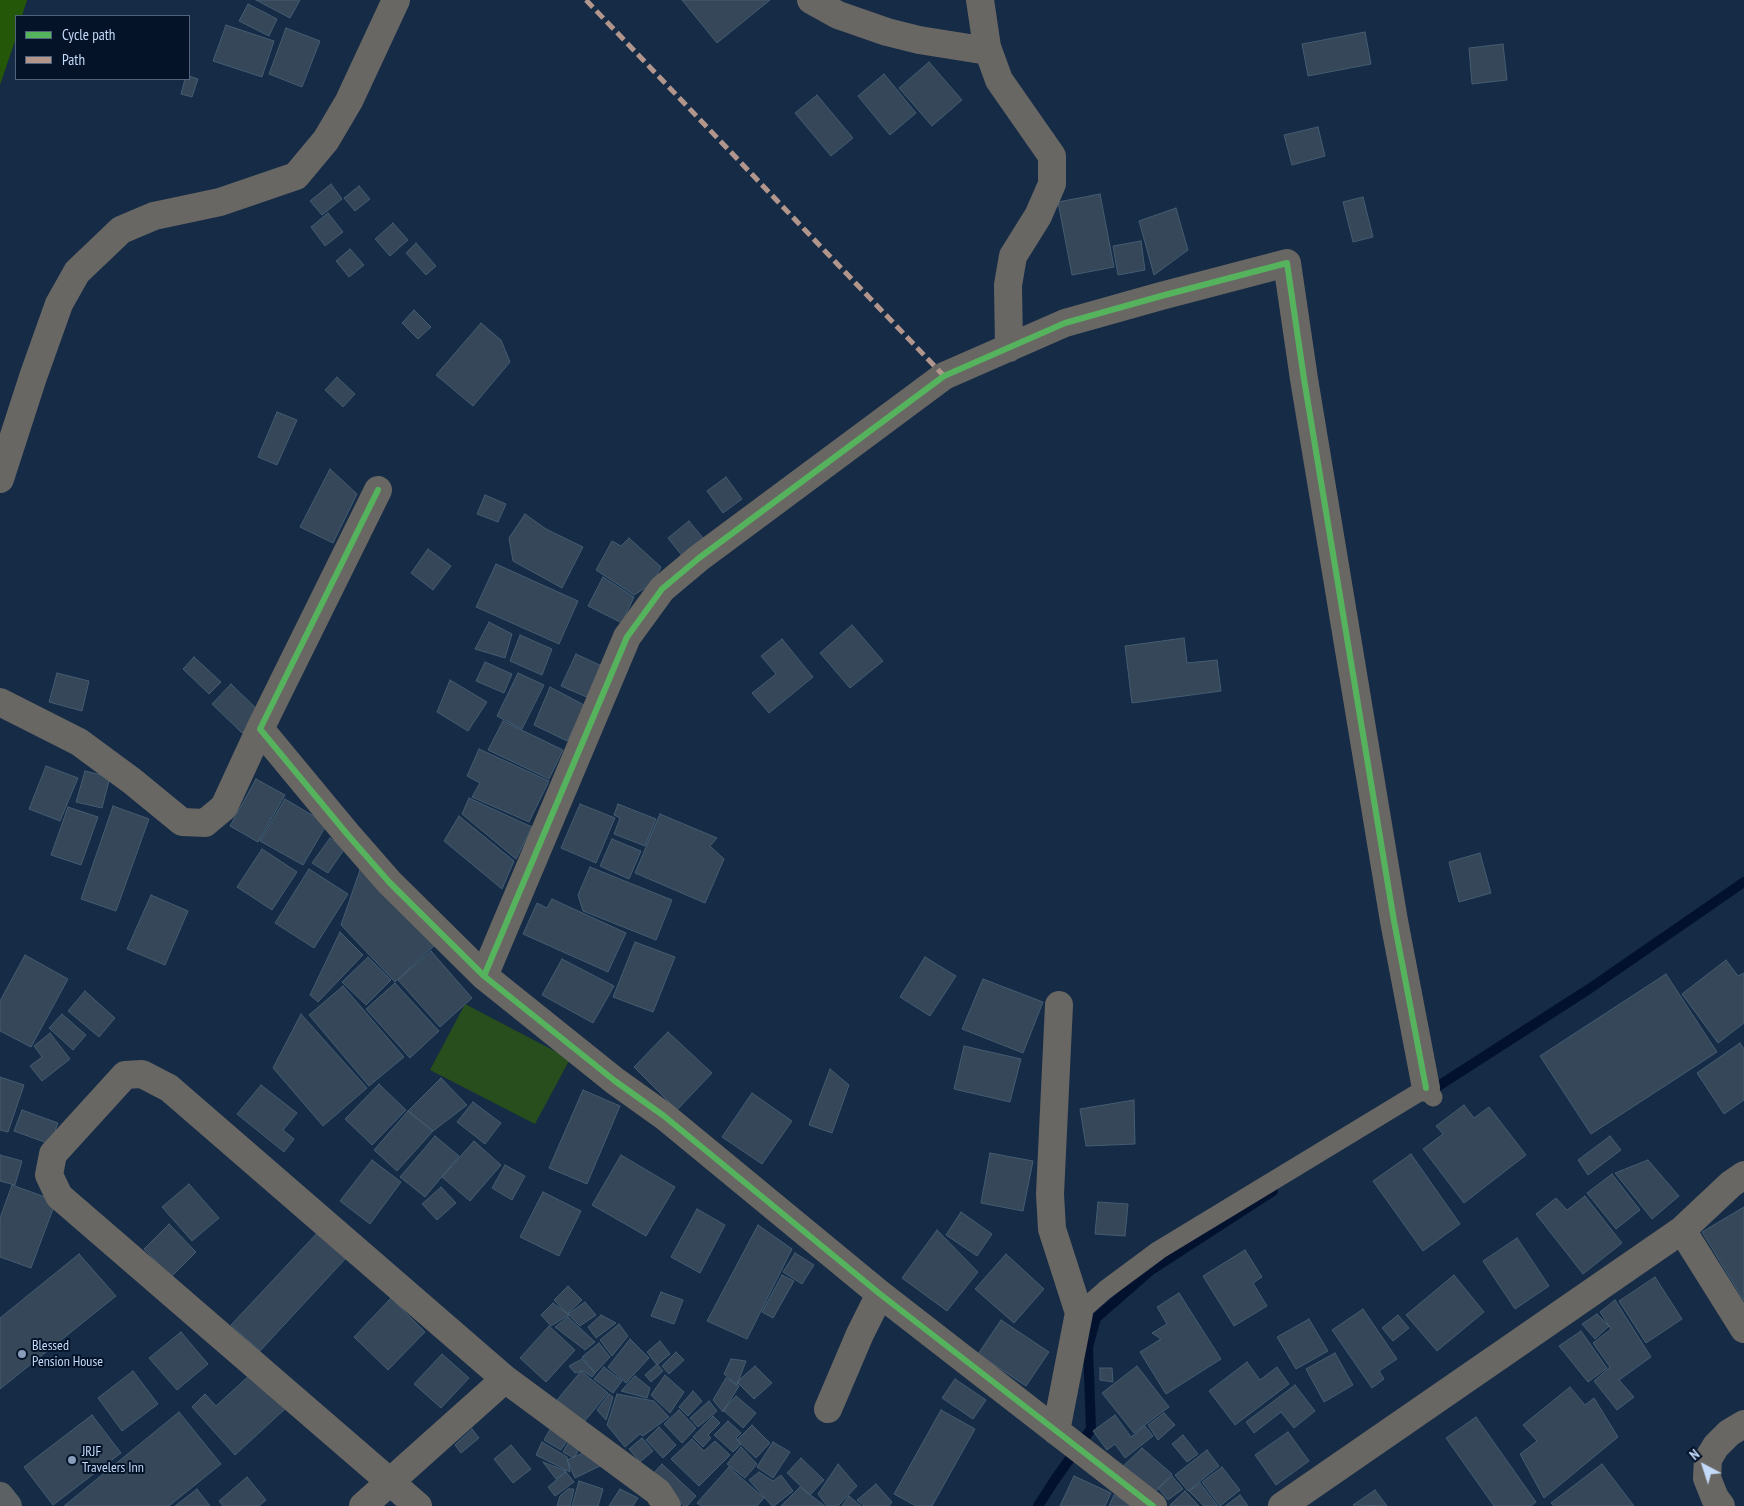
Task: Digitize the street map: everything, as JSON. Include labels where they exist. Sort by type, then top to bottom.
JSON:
[{"type":"main road","points":[[0,1496],[8,1506]]},
{"type":"street","points":[[0,479],[59,304],[77,272],[121,230],[154,216],[220,202],[296,176],[326,140],[349,101],[396,0]]},
{"type":"street","points":[[811,0],[838,15],[887,32],[919,40],[988,51]]},
{"type":"street","points":[[980,0],[988,51],[1000,80],[1052,156],[1052,184],[1038,216],[1013,256],[1008,285],[1009,348]]},
{"type":"street","points":[[484,976],[627,637],[662,589],[700,558],[944,376],[1065,323],[1288,263],[1304,379],[1391,902],[1430,1093]]},
{"type":"street","points":[[0,702],[79,742],[132,781],[182,822],[205,823],[224,807],[260,729],[378,490]]},
{"type":"street","points":[[260,729],[388,882],[484,976],[615,1081],[664,1116],[880,1294],[1153,1506]]},
{"type":"street","points":[[1058,1433],[1078,1313],[1052,1229],[1050,1194],[1059,1005]]},
{"type":"street","points":[[418,1506],[59,1196],[49,1175],[53,1154],[125,1075],[142,1074],[169,1088],[505,1379],[658,1492],[667,1506]]},
{"type":"street","points":[[1282,1506],[1682,1230],[1731,1184],[1744,1175]]},
{"type":"street","points":[[1682,1230],[1744,1329]]},
{"type":"street","points":[[828,1409],[860,1334],[880,1294]]},
{"type":"street","points":[[364,1506],[392,1483],[505,1379]]},
{"type":"street","points":[[1721,1506],[1715,1498],[1707,1478],[1708,1459],[1716,1446],[1729,1433],[1744,1424]]},
{"type":"lane","points":[[1078,1313],[1105,1290],[1159,1250],[1430,1093]]},
{"type":"green space","points":[[0,0],[27,0],[22,15],[15,15],[15,41],[0,85]]},
{"type":"green space","points":[[465,1004],[570,1059],[535,1124],[430,1070]]},
{"type":"building","points":[[256,0],[300,0],[290,18]]},
{"type":"building","points":[[682,0],[770,0],[717,43]]},
{"type":"building","points":[[248,4],[277,19],[269,36],[239,21]]},
{"type":"building","points":[[226,25],[274,41],[262,77],[213,61]]},
{"type":"building","points":[[286,28],[320,41],[302,87],[269,74]]},
{"type":"building","points":[[1365,32],[1371,64],[1308,76],[1302,44]]},
{"type":"building","points":[[1503,44],[1507,80],[1472,84],[1469,48]]},
{"type":"building","points":[[929,62],[962,100],[932,126],[899,88]]},
{"type":"building","points":[[884,74],[916,113],[890,135],[858,96]]},
{"type":"building","points":[[190,76],[198,79],[192,97],[181,94],[185,80],[190,80]]},
{"type":"building","points":[[817,95],[853,138],[831,156],[795,113]]},
{"type":"building","points":[[1318,127],[1325,156],[1292,165],[1284,135]]},
{"type":"building","points":[[331,184],[342,199],[322,215],[310,201]]},
{"type":"building","points":[[359,186],[370,199],[355,211],[344,198]]},
{"type":"building","points":[[1100,194],[1114,267],[1072,275],[1058,202]]},
{"type":"building","points":[[1363,197],[1373,237],[1353,242],[1343,202]]},
{"type":"building","points":[[1176,208],[1188,250],[1154,275],[1139,221]]},
{"type":"building","points":[[328,213],[343,232],[325,246],[311,227]]},
{"type":"building","points":[[393,223],[408,240],[390,256],[375,239]]},
{"type":"building","points":[[1141,241],[1145,270],[1118,275],[1113,246]]},
{"type":"building","points":[[416,243],[436,266],[426,275],[406,253]]},
{"type":"building","points":[[350,249],[364,265],[349,277],[336,261]]},
{"type":"building","points":[[414,310],[431,327],[418,339],[402,323]]},
{"type":"building","points":[[481,323],[501,340],[510,362],[473,406],[436,375]]},
{"type":"building","points":[[337,377],[355,394],[343,407],[325,390]]},
{"type":"building","points":[[277,412],[297,420],[277,465],[258,457]]},
{"type":"building","points":[[330,469],[357,494],[333,543],[300,527]]},
{"type":"building","points":[[726,477],[742,499],[723,513],[707,491]]},
{"type":"building","points":[[485,495],[506,504],[498,522],[477,514]]},
{"type":"building","points":[[525,514],[546,529],[583,547],[562,588],[513,561],[509,538]]},
{"type":"building","points":[[689,521],[708,544],[687,562],[668,538]]},
{"type":"building","points":[[629,538],[661,567],[653,583],[634,595],[596,570],[612,541],[621,546]]},
{"type":"building","points":[[428,549],[451,566],[433,590],[411,573]]},
{"type":"building","points":[[496,564],[578,601],[559,644],[476,607]]},
{"type":"building","points":[[603,577],[634,597],[622,623],[588,606]]},
{"type":"building","points":[[489,622],[512,634],[505,658],[475,649]]},
{"type":"building","points":[[852,625],[883,661],[850,688],[820,653]]},
{"type":"building","points":[[520,635],[552,649],[542,675],[510,661]]},
{"type":"building","points":[[1184,638],[1187,663],[1217,660],[1221,691],[1132,703],[1125,646]]},
{"type":"building","points":[[782,639],[813,677],[769,713],[752,693],[776,674],[761,656]]},
{"type":"building","points":[[576,654],[604,667],[589,698],[561,686]]},
{"type":"building","points":[[194,657],[221,682],[209,694],[183,669]]},
{"type":"building","points":[[485,662],[512,674],[504,693],[476,681]]},
{"type":"building","points":[[57,673],[89,681],[82,711],[49,702]]},
{"type":"building","points":[[518,673],[544,685],[522,729],[497,716]]},
{"type":"building","points":[[450,680],[487,702],[468,731],[437,712]]},
{"type":"building","points":[[231,684],[261,713],[242,733],[212,704]]},
{"type":"building","points":[[550,687],[586,706],[567,741],[534,725]]},
{"type":"building","points":[[503,721],[563,750],[549,779],[488,750]]},
{"type":"building","points":[[479,749],[549,781],[529,822],[472,797],[480,783],[467,776]]},
{"type":"building","points":[[46,766],[78,778],[60,821],[29,809]]},
{"type":"building","points":[[85,771],[110,777],[102,808],[76,802]]},
{"type":"building","points":[[256,779],[285,795],[258,842],[230,826]]},
{"type":"building","points":[[469,798],[532,827],[516,859],[462,814]]},
{"type":"building","points":[[285,799],[327,824],[303,865],[260,841]]},
{"type":"building","points":[[580,804],[615,818],[596,863],[561,848]]},
{"type":"building","points":[[618,804],[656,819],[645,846],[614,834],[620,818],[614,815]]},
{"type":"building","points":[[113,806],[149,819],[116,911],[81,899]]},
{"type":"building","points":[[68,807],[98,817],[81,865],[51,855]]},
{"type":"building","points":[[660,814],[717,838],[710,846],[724,859],[705,903],[635,873]]},
{"type":"building","points":[[459,816],[514,861],[502,889],[444,841]]},
{"type":"building","points":[[330,838],[345,848],[328,873],[312,863]]},
{"type":"building","points":[[612,839],[641,851],[629,879],[600,866]]},
{"type":"building","points":[[262,849],[297,872],[272,910],[237,887]]},
{"type":"building","points":[[1480,853],[1491,893],[1459,902],[1449,862]]},
{"type":"building","points":[[361,867],[435,945],[395,982],[341,925]]},
{"type":"building","points":[[590,867],[672,900],[656,940],[583,911],[578,895]]},
{"type":"building","points":[[309,869],[348,894],[314,948],[275,923]]},
{"type":"building","points":[[151,895],[188,911],[165,965],[127,949]]},
{"type":"building","points":[[552,899],[626,933],[608,972],[523,934],[537,903],[547,908]]},
{"type":"building","points":[[340,932],[363,955],[318,1002],[310,995]]},
{"type":"building","points":[[635,942],[675,957],[653,1012],[613,997]]},
{"type":"building","points":[[431,951],[472,998],[440,1027],[398,980]]},
{"type":"building","points":[[25,955],[68,979],[31,1047],[0,1031],[0,1001]]},
{"type":"building","points":[[368,957],[391,980],[366,1005],[342,982]]},
{"type":"building","points":[[925,957],[956,976],[930,1016],[900,997]]},
{"type":"building","points":[[562,959],[614,986],[593,1023],[542,995]]},
{"type":"building","points":[[1726,960],[1738,976],[1744,973],[1744,1023],[1718,1043],[1682,994]]},
{"type":"building","points":[[1666,974],[1717,1052],[1591,1134],[1540,1056]]},
{"type":"building","points":[[983,979],[1043,1002],[1023,1053],[962,1029]]},
{"type":"building","points":[[395,983],[439,1031],[410,1058],[366,1009]]},
{"type":"building","points":[[343,986],[404,1057],[369,1086],[309,1015]]},
{"type":"building","points":[[85,991],[115,1018],[99,1037],[68,1011]]},
{"type":"building","points":[[62,1014],[86,1035],[73,1050],[49,1028]]},
{"type":"building","points":[[301,1014],[367,1088],[323,1126],[273,1068]]},
{"type":"building","points":[[668,1032],[712,1073],[677,1110],[634,1067]]},
{"type":"building","points":[[50,1033],[70,1059],[42,1081],[30,1066],[42,1057],[34,1046]]},
{"type":"building","points":[[1740,1043],[1744,1049],[1744,1100],[1724,1114],[1697,1073]]},
{"type":"building","points":[[964,1046],[1021,1059],[1010,1102],[954,1089]]},
{"type":"building","points":[[830,1069],[849,1085],[832,1133],[809,1125]]},
{"type":"building","points":[[0,1077],[24,1085],[8,1132],[0,1130]]},
{"type":"building","points":[[441,1078],[467,1105],[433,1131],[408,1111]]},
{"type":"building","points":[[379,1084],[406,1110],[372,1145],[345,1119]]},
{"type":"building","points":[[261,1085],[297,1113],[283,1130],[294,1139],[284,1152],[237,1114]]},
{"type":"building","points":[[583,1090],[620,1106],[587,1184],[549,1168]]},
{"type":"building","points":[[752,1093],[792,1121],[762,1164],[722,1137]]},
{"type":"building","points":[[1134,1100],[1135,1144],[1086,1146],[1080,1109]]},
{"type":"building","points":[[473,1102],[501,1123],[485,1144],[457,1122]]},
{"type":"building","points":[[1464,1105],[1474,1118],[1489,1107],[1526,1155],[1464,1203],[1423,1149],[1443,1134],[1436,1126]]},
{"type":"building","points":[[22,1110],[58,1123],[50,1144],[14,1131]]},
{"type":"building","points":[[408,1111],[433,1131],[397,1171],[374,1150]]},
{"type":"building","points":[[435,1136],[459,1156],[425,1197],[400,1177]]},
{"type":"building","points":[[1610,1136],[1621,1150],[1588,1175],[1578,1160]]},
{"type":"building","points":[[474,1141],[501,1165],[470,1201],[442,1177]]},
{"type":"building","points":[[990,1153],[1033,1161],[1023,1211],[981,1203]]},
{"type":"building","points":[[1411,1154],[1460,1224],[1423,1251],[1373,1181]]},
{"type":"building","points":[[0,1155],[22,1161],[15,1185],[0,1181]]},
{"type":"building","points":[[621,1155],[675,1187],[646,1236],[592,1205]]},
{"type":"building","points":[[372,1160],[401,1182],[370,1224],[340,1201]]},
{"type":"building","points":[[1648,1160],[1679,1196],[1652,1219],[1615,1173]]},
{"type":"building","points":[[505,1165],[525,1176],[512,1200],[492,1188]]},
{"type":"building","points":[[1612,1174],[1640,1210],[1616,1229],[1587,1193]]},
{"type":"building","points":[[189,1184],[219,1218],[192,1241],[162,1207]]},
{"type":"building","points":[[12,1185],[56,1201],[31,1268],[0,1257],[0,1218]]},
{"type":"building","points":[[441,1187],[456,1203],[437,1220],[422,1204]]},
{"type":"building","points":[[543,1192],[581,1211],[559,1256],[520,1237]]},
{"type":"building","points":[[1585,1196],[1622,1243],[1583,1274],[1536,1214],[1556,1198],[1567,1210]]},
{"type":"building","points":[[1098,1202],[1128,1204],[1125,1236],[1095,1234]]},
{"type":"building","points":[[1744,1207],[1744,1301],[1702,1232]]},
{"type":"building","points":[[697,1209],[725,1225],[700,1273],[671,1257]]},
{"type":"building","points":[[961,1212],[992,1234],[977,1256],[946,1235]]},
{"type":"building","points":[[169,1224],[196,1252],[171,1277],[144,1249]]},
{"type":"building","points":[[758,1225],[792,1249],[747,1339],[707,1321]]},
{"type":"building","points":[[937,1230],[978,1272],[947,1311],[902,1278]]},
{"type":"building","points":[[319,1231],[347,1257],[260,1351],[231,1325]]},
{"type":"building","points":[[1517,1238],[1549,1286],[1515,1309],[1483,1261]]},
{"type":"building","points":[[1245,1250],[1262,1277],[1253,1283],[1267,1306],[1234,1326],[1203,1276]]},
{"type":"building","points":[[795,1253],[814,1265],[802,1284],[783,1272]]},
{"type":"building","name":"Blessed Pension House","points":[[79,1254],[116,1296],[0,1389],[0,1318]]},
{"type":"building","points":[[1006,1254],[1044,1289],[1014,1323],[975,1289]]},
{"type":"building","points":[[782,1275],[794,1281],[773,1318],[762,1312]]},
{"type":"building","points":[[1454,1275],[1484,1312],[1437,1351],[1406,1315]]},
{"type":"building","points":[[1655,1277],[1682,1319],[1646,1343],[1619,1301]]},
{"type":"building","points":[[568,1286],[582,1300],[567,1314],[554,1300]]},
{"type":"building","points":[[661,1292],[683,1300],[674,1324],[651,1316]]},
{"type":"building","points":[[1179,1293],[1221,1359],[1166,1394],[1140,1352],[1161,1339],[1152,1333],[1167,1324],[1157,1307]]},
{"type":"building","points":[[391,1298],[425,1332],[388,1370],[354,1337]]},
{"type":"building","points":[[1615,1300],[1651,1357],[1619,1380],[1634,1397],[1617,1410],[1594,1381],[1610,1367],[1593,1343],[1611,1329],[1600,1312]]},
{"type":"building","points":[[585,1302],[596,1315],[580,1326],[568,1314]]},
{"type":"building","points":[[553,1303],[569,1315],[551,1326],[541,1315]]},
{"type":"building","points":[[1363,1309],[1397,1359],[1379,1371],[1384,1379],[1372,1388],[1332,1330]]},
{"type":"building","points":[[1597,1314],[1609,1326],[1595,1339],[1582,1324]]},
{"type":"building","points":[[601,1315],[616,1323],[596,1338],[588,1327]]},
{"type":"building","points":[[1398,1315],[1409,1328],[1393,1341],[1382,1328]]},
{"type":"building","points":[[568,1317],[595,1342],[585,1350],[555,1327]]},
{"type":"building","points":[[1309,1319],[1328,1351],[1296,1369],[1277,1337]]},
{"type":"building","points":[[1001,1320],[1049,1352],[1026,1386],[978,1354]]},
{"type":"building","points":[[619,1324],[628,1336],[612,1356],[600,1340]]},
{"type":"building","points":[[549,1326],[575,1350],[546,1382],[520,1358]]},
{"type":"building","points":[[1581,1331],[1607,1368],[1588,1382],[1559,1346]]},
{"type":"building","points":[[181,1332],[208,1364],[177,1390],[149,1358]]},
{"type":"building","points":[[630,1339],[649,1358],[626,1383],[608,1367]]},
{"type":"building","points":[[660,1341],[670,1354],[657,1365],[647,1352]]},
{"type":"building","points":[[599,1343],[610,1357],[595,1373],[582,1357]]},
{"type":"building","points":[[676,1352],[684,1360],[669,1374],[662,1366]]},
{"type":"building","points":[[1335,1353],[1353,1385],[1324,1402],[1306,1369]]},
{"type":"building","points":[[442,1354],[469,1378],[441,1408],[414,1384]]},
{"type":"building","points":[[582,1359],[595,1373],[592,1377],[583,1371],[575,1373],[569,1366]]},
{"type":"building","points":[[731,1359],[746,1361],[737,1385],[724,1374]]},
{"type":"building","points":[[1247,1362],[1260,1380],[1277,1367],[1289,1384],[1235,1425],[1209,1391]]},
{"type":"building","points":[[657,1364],[663,1371],[651,1382],[645,1375]]},
{"type":"building","points":[[755,1366],[772,1383],[754,1399],[737,1382]]},
{"type":"building","points":[[1137,1366],[1169,1407],[1134,1433],[1102,1393]]},
{"type":"building","points":[[604,1367],[622,1381],[613,1393],[594,1379]]},
{"type":"building","points":[[1100,1368],[1112,1368],[1113,1382],[1100,1380]]},
{"type":"building","points":[[133,1371],[158,1404],[122,1431],[98,1398]]},
{"type":"building","points":[[581,1371],[608,1393],[584,1422],[557,1400]]},
{"type":"building","points":[[253,1372],[286,1408],[235,1455],[192,1407],[205,1394],[216,1406]]},
{"type":"building","points":[[665,1375],[684,1392],[670,1413],[651,1395]]},
{"type":"building","points":[[635,1376],[650,1388],[647,1398],[621,1391]]},
{"type":"building","points":[[726,1378],[739,1386],[723,1412],[713,1400]]},
{"type":"building","points":[[955,1379],[986,1400],[973,1419],[942,1398]]},
{"type":"building","points":[[1295,1385],[1315,1411],[1294,1428],[1281,1412],[1254,1433],[1246,1422]]},
{"type":"building","points":[[1570,1387],[1585,1405],[1594,1398],[1618,1437],[1544,1498],[1520,1454],[1537,1441],[1523,1425]]},
{"type":"building","points":[[693,1391],[702,1401],[688,1416],[679,1407]]},
{"type":"building","points":[[609,1394],[613,1397],[606,1420],[597,1410]]},
{"type":"building","points":[[617,1394],[654,1401],[669,1417],[643,1436],[640,1434],[625,1447],[607,1425]]},
{"type":"building","points":[[736,1396],[756,1413],[743,1428],[723,1410]]},
{"type":"building","points":[[709,1401],[717,1411],[698,1427],[690,1418]]},
{"type":"building","points":[[679,1410],[696,1428],[682,1443],[664,1424]]},
{"type":"building","points":[[941,1410],[975,1429],[932,1506],[916,1506],[894,1494]]},
{"type":"building","points":[[179,1412],[221,1464],[169,1506],[64,1506]]},
{"type":"building","points":[[1164,1413],[1175,1425],[1158,1440],[1148,1425]]},
{"type":"building","name":"JRJF Travelers Inn","points":[[92,1415],[121,1453],[53,1505],[24,1467]]},
{"type":"building","points":[[1115,1415],[1131,1437],[1145,1426],[1153,1436],[1125,1458],[1115,1444],[1107,1450],[1093,1431]]},
{"type":"building","points":[[713,1416],[720,1423],[708,1435],[711,1438],[703,1447],[693,1437]]},
{"type":"building","points":[[1476,1417],[1536,1502],[1531,1506],[1494,1506],[1446,1438]]},
{"type":"building","points":[[728,1421],[741,1433],[736,1438],[741,1444],[733,1452],[714,1435]]},
{"type":"building","points":[[553,1424],[571,1435],[561,1450],[544,1440]]},
{"type":"building","points":[[752,1425],[770,1443],[756,1458],[737,1440]]},
{"type":"building","points":[[659,1427],[676,1445],[663,1458],[646,1440]]},
{"type":"building","points":[[472,1429],[479,1438],[461,1453],[455,1445]]},
{"type":"building","points":[[1288,1432],[1309,1461],[1276,1485],[1255,1455]]},
{"type":"building","points":[[1183,1435],[1198,1454],[1187,1462],[1172,1444]]},
{"type":"building","points":[[571,1438],[582,1444],[574,1458],[563,1452]]},
{"type":"building","points":[[642,1438],[653,1451],[640,1462],[629,1449]]},
{"type":"building","points":[[692,1439],[704,1451],[715,1441],[730,1455],[699,1486],[671,1459]]},
{"type":"building","points":[[542,1442],[567,1457],[570,1472],[536,1455]]},
{"type":"building","points":[[773,1442],[790,1452],[773,1478],[757,1467]]},
{"type":"building","points":[[511,1445],[531,1469],[513,1483],[494,1459]]},
{"type":"building","points":[[741,1447],[757,1464],[745,1478],[727,1464]]},
{"type":"building","points":[[594,1448],[602,1465],[575,1478],[567,1460]]},
{"type":"building","points":[[1142,1448],[1172,1474],[1150,1498],[1117,1472]]},
{"type":"building","points":[[1207,1450],[1219,1466],[1188,1491],[1175,1475]]},
{"type":"building","points":[[801,1458],[824,1480],[810,1495],[787,1473]]},
{"type":"building","points":[[543,1462],[566,1471],[556,1479]]},
{"type":"building","points":[[662,1464],[696,1496],[687,1506],[684,1506],[651,1476]]},
{"type":"building","points":[[838,1464],[857,1486],[838,1506],[827,1506],[818,1494]]},
{"type":"building","points":[[1602,1464],[1634,1506],[1554,1506],[1551,1503]]},
{"type":"building","points":[[729,1467],[764,1498],[757,1506],[701,1506],[697,1503]]},
{"type":"building","points":[[1222,1467],[1240,1490],[1220,1506],[1202,1482]]},
{"type":"building","points":[[566,1472],[574,1482],[555,1496],[548,1487]]},
{"type":"building","points":[[759,1472],[773,1481],[781,1475],[793,1491],[772,1506],[749,1480]]},
{"type":"building","points":[[1074,1476],[1111,1493],[1105,1506],[1060,1506]]},
{"type":"building","points":[[1172,1476],[1183,1489],[1168,1500],[1158,1488]]},
{"type":"building","points":[[247,1477],[266,1500],[259,1506],[223,1506],[219,1501]]},
{"type":"building","points":[[579,1481],[603,1489],[598,1506],[572,1506]]},
{"type":"building","points":[[1200,1483],[1218,1506],[1204,1506],[1189,1491]]},
{"type":"building","points":[[876,1484],[892,1502],[889,1506],[864,1506],[857,1500]]},
{"type":"building","points":[[800,1487],[825,1506],[781,1506]]},
{"type":"building","points":[[197,1489],[210,1506],[175,1506]]},
{"type":"building","points":[[568,1489],[574,1489],[570,1506],[557,1506],[560,1496]]},
{"type":"building","points":[[620,1489],[638,1498],[633,1506],[609,1506]]},
{"type":"building","points":[[1375,1490],[1387,1506],[1353,1505]]},
{"type":"building","points":[[1185,1491],[1199,1506],[1170,1505]]},
{"type":"building","points":[[1114,1495],[1134,1505],[1134,1506],[1109,1506]]},
{"type":"building","points":[[1240,1495],[1248,1506],[1225,1506]]},
{"type":"building","points":[[849,1496],[861,1506],[842,1506]]},
{"type":"waterway","points":[[1429,1092],[1589,989],[1744,882]]},
{"type":"waterway","points":[[1038,1506],[1091,1429],[1088,1347],[1096,1318],[1151,1270],[1273,1191]]},
{"type":"marked path","points":[[586,0],[944,376]]},
{"type":"cycle path","points":[[484,976],[627,637],[662,589],[699,558],[944,376],[1065,323],[1287,263],[1304,379],[1394,921],[1426,1088]]},
{"type":"cycle path","points":[[378,490],[260,729],[389,882],[484,976],[615,1081],[664,1116],[880,1294],[1153,1506]]},
{"type":"place","name":"Blessed Pension House","points":[[22,1354]]},
{"type":"place","name":"JRJF Travelers Inn","points":[[72,1460]]}]
